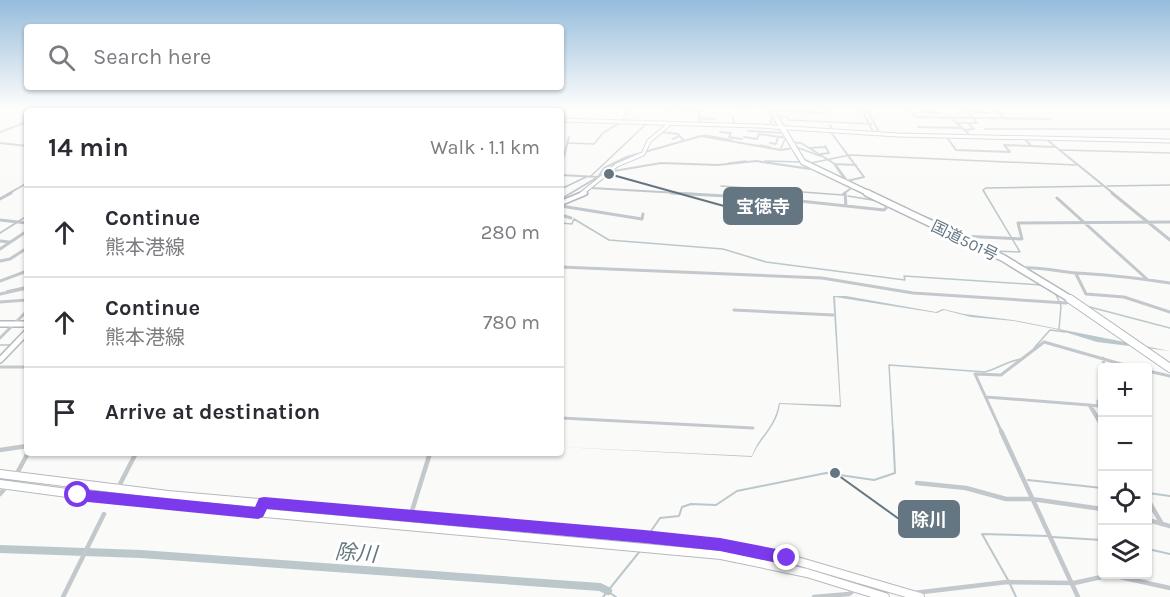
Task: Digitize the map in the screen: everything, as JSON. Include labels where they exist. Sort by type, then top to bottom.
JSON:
[{"type":"highway","name":"国道501号","points":[[787,136],[799,159],[1019,268],[1073,301],[1170,368]]},
{"type":"main road","points":[[564,202],[591,188],[599,177],[620,163],[643,153],[649,141],[656,136]]},
{"type":"main road","points":[[927,136],[1170,141]]},
{"type":"main road","points":[[0,324],[24,324]]},
{"type":"main road","points":[[0,360],[24,335]]},
{"type":"main road","points":[[0,474],[117,490],[693,541],[787,558],[920,597]]},
{"type":"main road","points":[[4,484],[15,476]]},
{"type":"main road","points":[[4,484],[112,499],[693,552],[775,565],[885,597]]},
{"type":"main road","points":[[112,499],[117,490]]},
{"type":"main road","points":[[258,513],[264,503]]},
{"type":"main road","points":[[407,526],[411,516]]},
{"type":"main road","points":[[522,536],[524,526]]},
{"type":"main road","points":[[693,541],[693,552]]},
{"type":"street","points":[[673,139],[679,136],[684,141]]},
{"type":"street","points":[[564,175],[599,177],[604,168],[627,157],[706,136],[758,140],[759,136]]},
{"type":"street","points":[[729,136],[781,150],[794,148]]},
{"type":"street","points":[[741,140],[743,136]]},
{"type":"street","points":[[773,136],[783,136]]},
{"type":"street","points":[[788,136],[835,164],[846,181],[864,177],[835,136]]},
{"type":"street","points":[[946,136],[956,150],[1010,152],[1004,145],[1056,147]]},
{"type":"street","points":[[564,154],[568,137]]},
{"type":"street","points":[[770,143],[776,144],[778,137]]},
{"type":"street","points":[[1024,138],[1031,146]]},
{"type":"street","points":[[1046,138],[1170,240]]},
{"type":"street","points":[[0,143],[24,146]]},
{"type":"street","points":[[809,148],[825,147],[829,153],[819,154]]},
{"type":"street","points":[[608,172],[661,163],[718,165],[756,161],[820,170]]},
{"type":"street","points":[[835,164],[856,165]]},
{"type":"street","points":[[0,199],[24,185]]},
{"type":"street","points":[[846,206],[843,194],[855,187]]},
{"type":"street","points":[[591,188],[721,195],[885,210],[890,204]]},
{"type":"street","points":[[1057,198],[1149,281]]},
{"type":"street","points":[[564,205],[642,219],[643,214]]},
{"type":"street","points":[[564,216],[571,218]]},
{"type":"street","points":[[0,220],[24,223]]},
{"type":"street","points":[[937,221],[966,236]]},
{"type":"street","points":[[956,235],[1022,239],[1018,223],[1170,222]]},
{"type":"street","points":[[0,249],[24,233]]},
{"type":"street","points":[[0,241],[11,242]]},
{"type":"street","points":[[0,261],[10,259],[24,250]]},
{"type":"street","points":[[1019,268],[1037,266],[1076,273],[1103,273],[1170,284]]},
{"type":"street","points":[[564,267],[822,278],[841,284],[900,292],[1066,303],[1073,301]]},
{"type":"street","points":[[0,281],[24,272]]},
{"type":"street","points":[[1076,273],[1086,294],[1124,297],[1170,312]]},
{"type":"street","points":[[0,294],[24,289]]},
{"type":"street","points":[[0,302],[24,300]]},
{"type":"street","points":[[734,310],[833,315]]},
{"type":"street","points":[[0,338],[24,314]]},
{"type":"street","points":[[1078,597],[1074,583],[975,374],[1001,375],[1008,366],[1029,357],[1044,342],[1119,363]]},
{"type":"street","points":[[1103,358],[1104,363]]},
{"type":"street","points":[[0,367],[24,367]]},
{"type":"street","points":[[1152,372],[1170,376]]},
{"type":"street","points":[[986,397],[1097,406],[1098,401]]},
{"type":"street","points":[[1089,405],[1098,420]]},
{"type":"street","points":[[564,418],[753,428]]},
{"type":"street","points":[[0,450],[24,446]]},
{"type":"street","points":[[15,476],[26,456]]},
{"type":"street","points":[[117,490],[134,456]]},
{"type":"street","points":[[411,516],[429,456]]},
{"type":"street","points":[[917,483],[966,488],[1006,499],[1032,498],[1098,508]]},
{"type":"street","points":[[0,494],[4,484]]},
{"type":"street","points":[[1152,507],[1162,524]]},
{"type":"street","points":[[63,597],[104,514]]},
{"type":"street","points":[[1152,521],[1170,526]]},
{"type":"street","points":[[910,594],[1007,582],[1074,583],[1111,575],[1170,588]]},
{"type":"street","points":[[814,597],[849,594],[857,588]]},
{"type":"shaded area","points":[[833,296],[846,296],[936,312],[943,309],[1013,320],[1170,351],[1097,342],[1055,329],[1014,321],[971,317],[944,310],[937,313],[835,297],[841,407],[780,404],[772,426],[752,457],[564,447],[752,456],[758,443],[774,420],[779,403],[840,405]]},
{"type":"waterway","points":[[568,143],[594,144],[601,136]]},
{"type":"waterway","points":[[591,176],[634,136]]},
{"type":"waterway","points":[[709,136],[732,140]]},
{"type":"waterway","points":[[781,148],[785,139]]},
{"type":"waterway","points":[[760,145],[770,147]]},
{"type":"waterway","points":[[796,147],[820,156]]},
{"type":"waterway","points":[[1061,150],[1170,153]]},
{"type":"waterway","points":[[811,163],[850,155],[1076,165]]},
{"type":"waterway","points":[[729,163],[746,161]]},
{"type":"waterway","points":[[765,161],[802,162]]},
{"type":"waterway","points":[[834,164],[845,180]]},
{"type":"waterway","points":[[564,188],[586,177]]},
{"type":"waterway","points":[[564,197],[598,177]]},
{"type":"waterway","points":[[1107,186],[1170,185]]},
{"type":"waterway","points":[[721,186],[843,195]]},
{"type":"waterway","points":[[996,251],[1020,252],[983,190],[986,188],[1102,186]]},
{"type":"waterway","points":[[848,196],[878,201]]},
{"type":"waterway","points":[[918,214],[936,221]]},
{"type":"waterway","points":[[0,233],[24,218]]},
{"type":"waterway","points":[[564,223],[572,224],[574,219],[609,240],[723,249],[766,262],[905,280],[904,276],[1041,285]]},
{"type":"waterway","points":[[1024,274],[1045,287]]},
{"type":"waterway","points":[[7,291],[24,287]]},
{"type":"waterway","points":[[1055,292],[1061,306],[1059,329]]},
{"type":"waterway","points":[[1086,306],[1170,328]]},
{"type":"waterway","name":"除川","points":[[1034,348],[1050,330],[1065,332]]},
{"type":"waterway","points":[[0,345],[11,345]]},
{"type":"waterway","name":"除川","points":[[893,433],[889,365],[985,372],[1021,359]]},
{"type":"waterway","points":[[1093,408],[1098,417]]},
{"type":"waterway","name":"除川","points":[[649,534],[660,518],[679,516],[682,507],[691,504],[716,505],[737,491],[826,473],[874,480],[895,473],[893,431]]},
{"type":"waterway","points":[[1028,480],[1098,488]]},
{"type":"waterway","points":[[1152,494],[1170,496]]},
{"type":"waterway","points":[[1008,580],[982,534],[1047,536]]},
{"type":"waterway","points":[[1052,537],[1098,540]]},
{"type":"waterway","name":"除川","points":[[0,549],[141,554],[600,587],[608,591]]},
{"type":"waterway","points":[[1152,550],[1170,554]]},
{"type":"waterway","name":"除川","points":[[603,597],[640,551]]},
{"type":"waterway","points":[[1010,584],[1016,597]]},
{"type":"waterway","points":[[609,592],[616,597]]},
{"type":"place","name":"宝徳寺","points":[[609,174]]},
{"type":"place","name":"除川","points":[[835,473]]},
{"type":"route","points":[[78,495],[258,513],[264,503],[644,536],[720,544],[787,558]]}]
